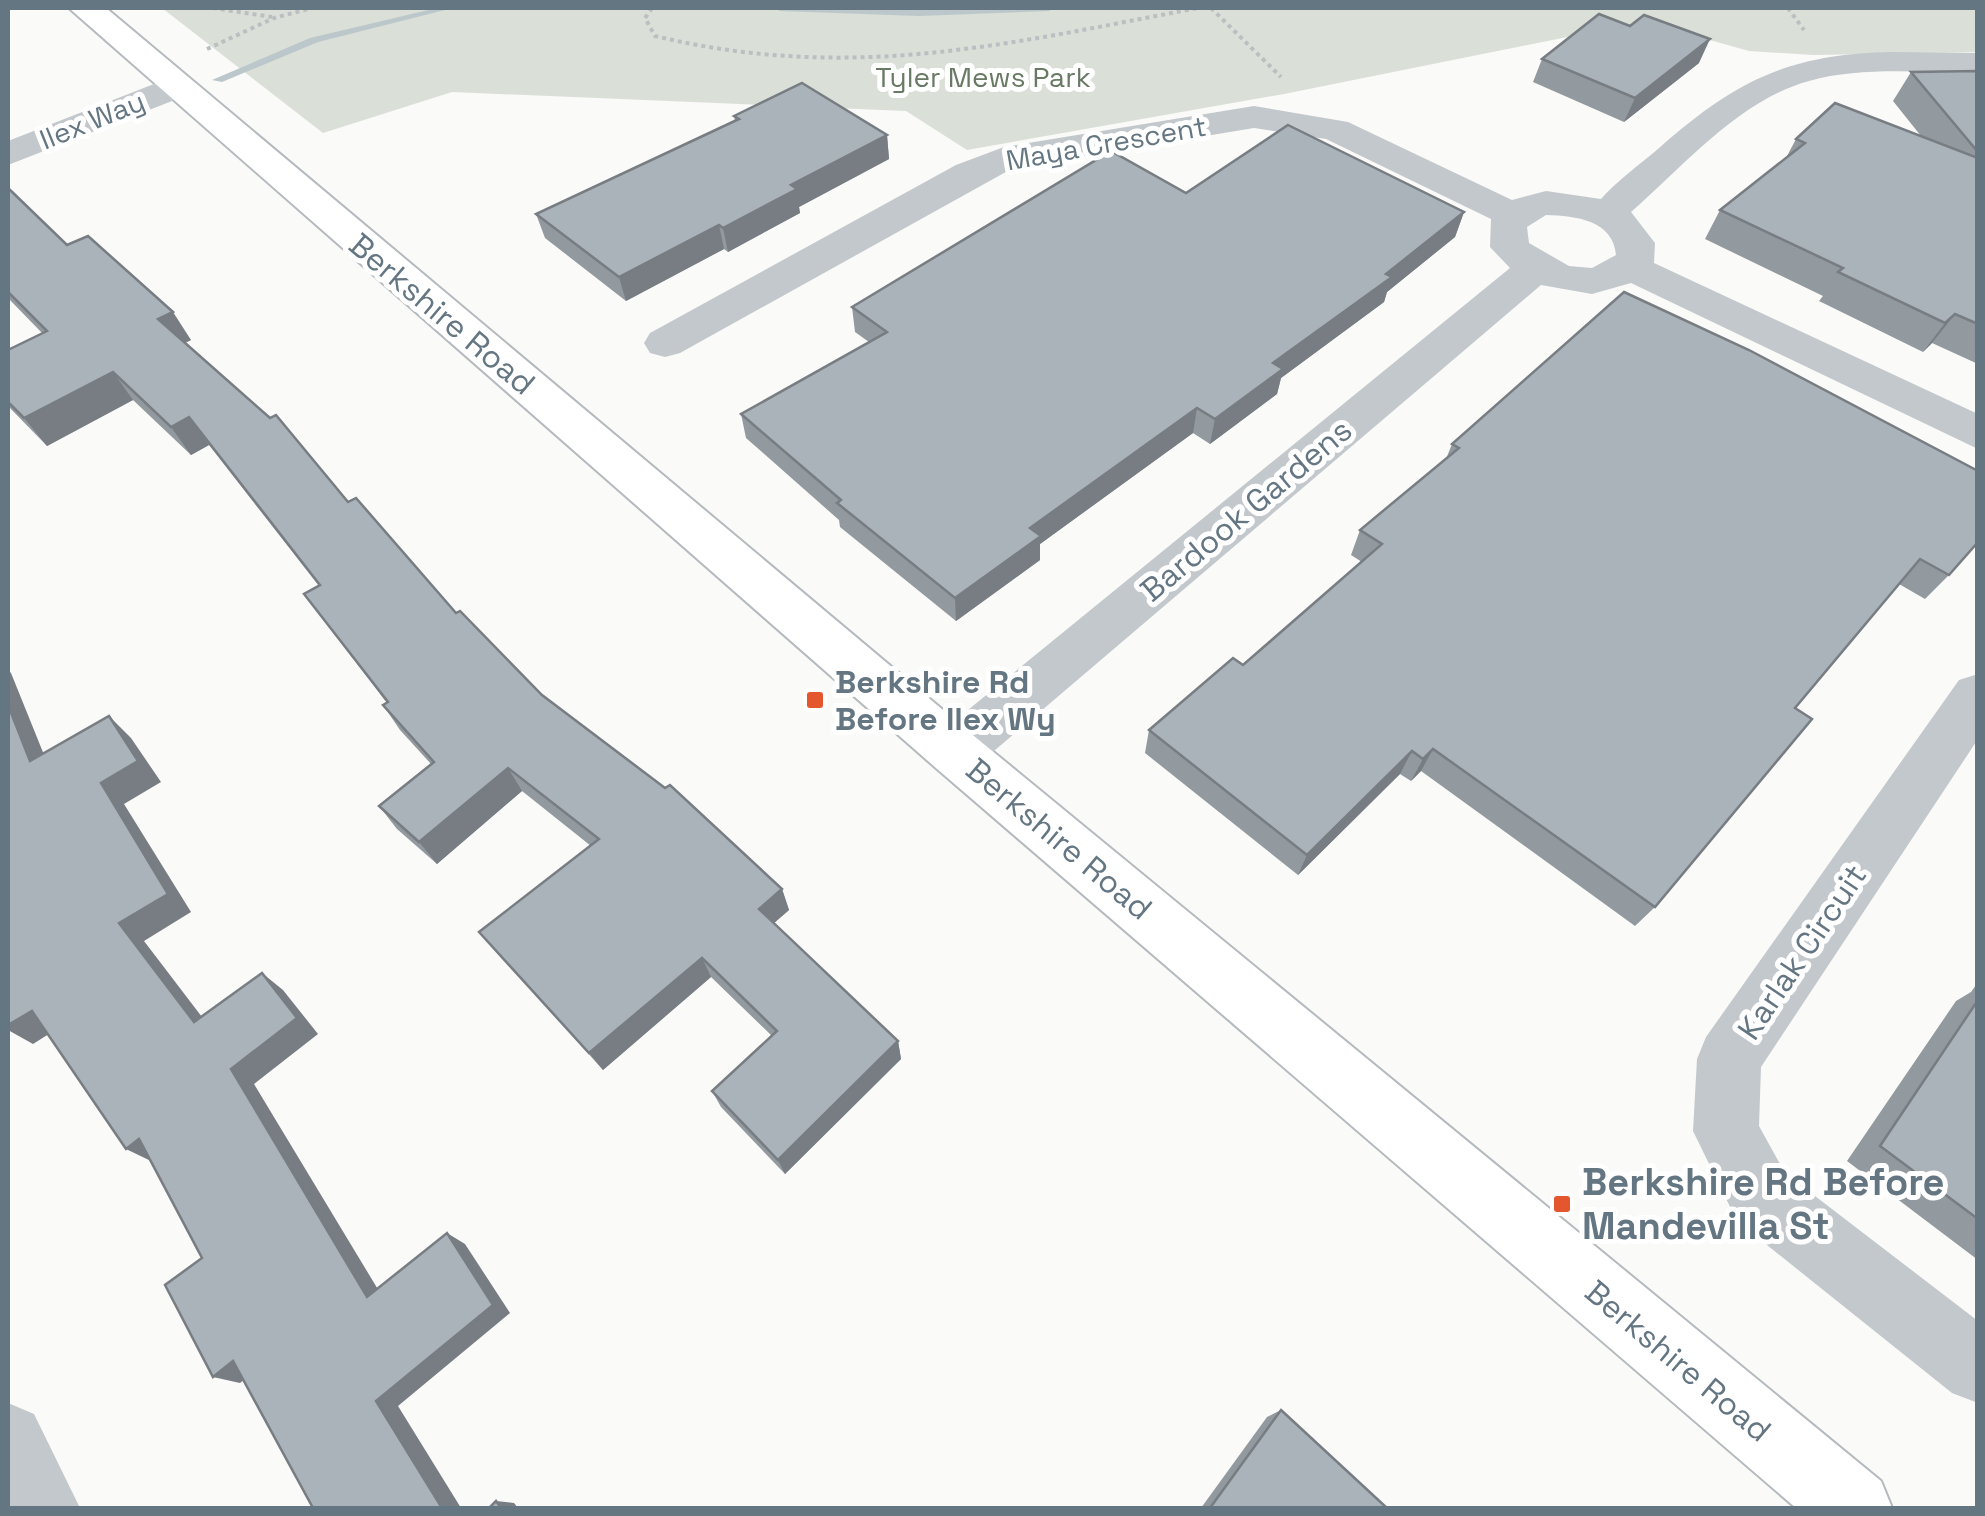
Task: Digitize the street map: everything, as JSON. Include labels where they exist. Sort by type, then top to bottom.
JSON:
[{"type":"main road","name":"Berkshire Road","points":[[86,8],[956,752],[1854,1508]]},
{"type":"street","points":[[1609,216],[1723,116],[1769,85],[1799,72],[1842,65],[1978,62]]},
{"type":"street","name":"Ilex Way","points":[[8,154],[167,77]]},
{"type":"street","name":"Maya Crescent","points":[[665,343],[952,182],[1004,158],[1254,117],[1335,130],[1513,215]]},
{"type":"street","points":[[1630,268],[1638,247],[1633,236],[1609,216],[1567,203],[1527,207],[1513,215],[1505,235],[1520,258],[1536,268],[1556,276],[1599,280],[1630,268],[1978,433]]},
{"type":"street","name":"Bardook Gardens","points":[[956,752],[1536,268]]},
{"type":"street","name":"Karlak Circuit","points":[[1978,695],[1730,1058],[1726,1131],[1761,1197],[1978,1368]]},
{"type":"street","points":[[8,1440],[42,1508]]},
{"type":"path","points":[[212,8],[274,18]]},
{"type":"path","points":[[167,77],[274,18],[312,8]]},
{"type":"path","points":[[652,8],[645,18],[655,36],[698,47],[828,62],[917,56],[1198,8]]},
{"type":"green space","name":"Tyler Mews Park","points":[[162,8],[1977,8],[1978,52],[1814,55],[1749,51],[1685,33],[1582,34],[1284,94],[967,150],[906,111],[452,92],[323,133]]},
{"type":"building","points":[[1599,14],[1630,26],[1644,15],[1710,39],[1635,98],[1542,59]]},
{"type":"building","points":[[1978,71],[1978,152],[1911,72]]},
{"type":"building","points":[[802,83],[887,135],[791,185],[797,189],[619,277],[536,214],[739,119],[734,116]]},
{"type":"building","points":[[1835,103],[1978,158],[1978,324],[1955,314],[1945,323],[1838,272],[1843,268],[1720,210],[1805,143],[1796,139]]},
{"type":"building","points":[[1288,125],[1464,212],[1386,274],[1392,277],[1273,363],[1283,369],[1215,419],[1197,408],[1030,528],[1041,536],[955,598],[837,503],[841,500],[741,414],[887,332],[852,307],[1111,151],[1186,193]]},
{"type":"building","points":[[8,188],[67,245],[88,236],[173,312],[158,319],[270,418],[276,415],[348,502],[356,498],[456,613],[460,611],[542,695],[665,788],[670,785],[782,889],[759,909],[898,1041],[778,1160],[712,1091],[777,1031],[702,958],[589,1053],[479,932],[599,839],[508,768],[419,842],[379,806],[434,762],[383,705],[388,702],[304,594],[320,585],[189,417],[171,427],[113,372],[24,418],[8,402],[8,350],[47,331],[8,292]]},
{"type":"building","points":[[1624,292],[1749,350],[1978,471],[1978,542],[1949,575],[1920,559],[1795,708],[1812,719],[1655,907],[1433,749],[1423,759],[1412,751],[1307,855],[1149,730],[1233,658],[1243,665],[1382,544],[1360,530],[1459,448],[1452,444]]},
{"type":"building","points":[[8,705],[30,761],[109,716],[138,761],[101,783],[168,894],[119,923],[194,1022],[262,973],[297,1018],[231,1069],[367,1297],[447,1233],[493,1305],[376,1401],[442,1508],[313,1508],[233,1361],[213,1377],[165,1285],[202,1258],[139,1139],[126,1149],[32,1011],[8,1025]]},
{"type":"building","points":[[1978,1000],[1978,1219],[1880,1146]]},
{"type":"building","points":[[1281,1410],[1387,1508],[1210,1508]]},
{"type":"waterway","points":[[218,80],[314,40],[448,8]]},
{"type":"waterway","points":[[780,8],[919,13],[1049,8]]},
{"type":"place","name":"Berkshire Rd Before Ilex Wy","points":[[815,700]]},
{"type":"place","name":"Berkshire Rd Before Mandevilla St","points":[[1562,1204]]}]
